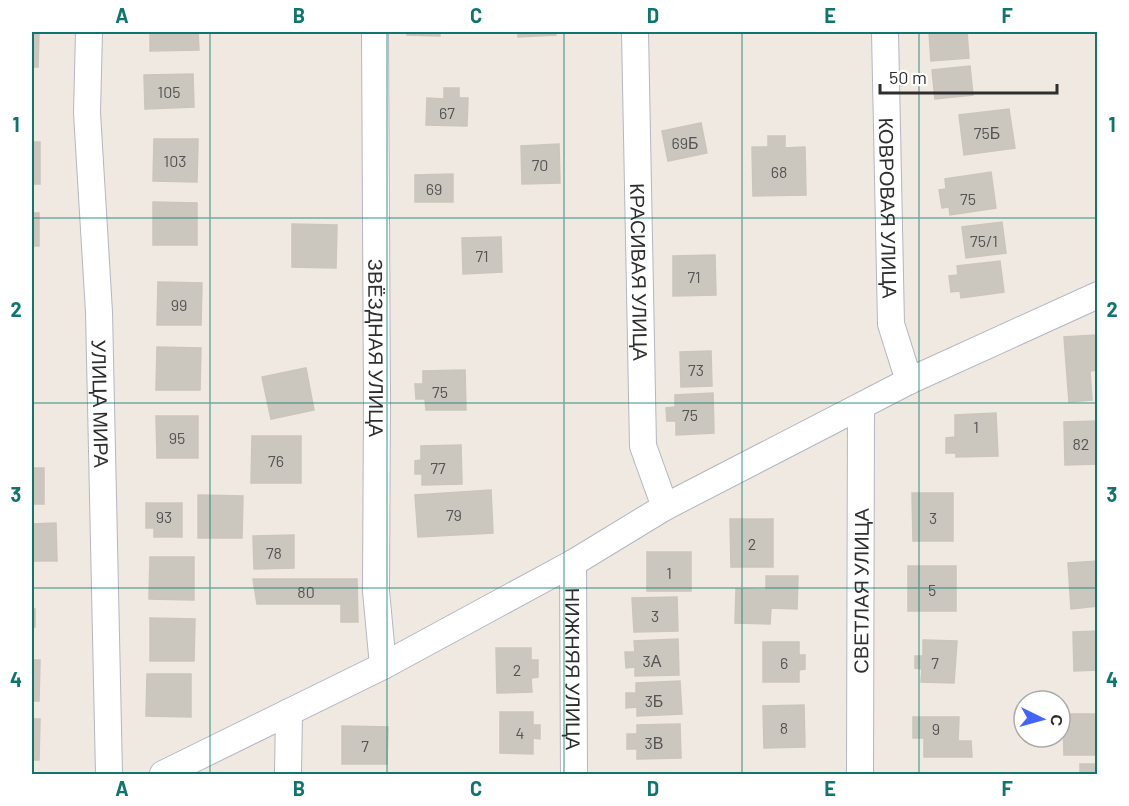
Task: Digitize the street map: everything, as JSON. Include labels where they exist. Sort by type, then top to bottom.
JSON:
[{"type":"street","name":"УЛИЦА МИРА","points":[[89,32],[87,113],[99,312],[109,774]]},
{"type":"street","name":"ЗВЁЗДНАЯ УЛИЦА","points":[[375,32],[376,591],[383,666]]},
{"type":"street","name":"КРАСИВАЯ УЛИЦА","points":[[635,32],[643,446],[665,507]]},
{"type":"street","name":"КОВРОВАЯ УЛИЦА","points":[[885,32],[891,324],[909,381]]},
{"type":"street","points":[[163,774],[383,666],[573,563],[665,507],[909,381],[1098,295]]},
{"type":"street","name":"СВЕТЛАЯ УЛИЦА","points":[[860,774],[861,407]]},
{"type":"street","name":"НИЖНЯЯ УЛИЦА","points":[[573,563],[573,774]]},
{"type":"street","points":[[288,774],[289,712]]},
{"type":"building","points":[[32,32],[39,32],[38,67],[32,67]]},
{"type":"building","points":[[150,32],[198,32],[199,50],[150,51]]},
{"type":"building","points":[[407,32],[440,32],[440,36],[407,35]]},
{"type":"building","points":[[518,32],[556,32],[556,35],[518,37]]},
{"type":"building","points":[[929,32],[967,32],[969,58],[931,61]]},
{"type":"building","points":[[970,66],[973,95],[935,99],[932,70]]},
{"type":"building","points":[[193,74],[194,107],[145,109],[144,75]]},
{"type":"building","points":[[444,88],[459,88],[459,98],[468,98],[467,126],[426,125],[427,98],[444,99]]},
{"type":"building","points":[[1009,109],[1015,148],[964,155],[959,115]]},
{"type":"building","points":[[701,123],[707,153],[668,161],[662,131]]},
{"type":"building","points":[[768,136],[785,136],[785,148],[805,147],[806,195],[753,196],[752,147],[768,147]]},
{"type":"building","points":[[154,139],[198,139],[197,182],[153,181]]},
{"type":"building","points":[[32,142],[40,142],[40,184],[32,184]]},
{"type":"building","points":[[559,144],[560,183],[522,184],[521,146]]},
{"type":"building","points":[[991,172],[996,208],[950,215],[949,207],[942,208],[939,190],[946,189],[945,179]]},
{"type":"building","points":[[453,174],[453,202],[415,202],[415,175]]},
{"type":"building","points":[[153,202],[197,203],[197,245],[153,245]]},
{"type":"building","points":[[32,213],[39,213],[39,246],[32,246]]},
{"type":"building","points":[[1002,222],[1006,253],[966,258],[962,227]]},
{"type":"building","points":[[292,224],[337,225],[336,268],[292,267]]},
{"type":"building","points":[[501,237],[502,272],[463,274],[462,238]]},
{"type":"building","points":[[715,255],[716,295],[673,296],[673,256]]},
{"type":"building","points":[[1000,261],[1004,292],[961,298],[960,291],[951,292],[949,276],[958,275],[957,266]]},
{"type":"building","points":[[158,282],[202,283],[201,325],[157,325]]},
{"type":"building","points":[[1096,335],[1098,370],[1090,371],[1092,400],[1069,402],[1064,337]]},
{"type":"building","points":[[157,347],[201,348],[200,390],[156,390]]},
{"type":"building","points":[[711,351],[712,386],[681,387],[680,352]]},
{"type":"building","points":[[306,368],[314,410],[271,419],[262,377]]},
{"type":"building","points":[[465,370],[466,410],[426,410],[425,399],[416,399],[415,384],[423,384],[423,371]]},
{"type":"building","points":[[713,393],[714,433],[676,435],[676,421],[667,421],[666,408],[675,407],[675,395]]},
{"type":"building","points":[[996,413],[998,456],[956,457],[956,453],[946,453],[946,438],[955,437],[955,415]]},
{"type":"building","points":[[156,416],[198,416],[198,458],[157,458]]},
{"type":"building","points":[[1098,421],[1098,464],[1065,465],[1064,422]]},
{"type":"building","points":[[252,436],[301,436],[301,483],[251,483]]},
{"type":"building","points":[[461,445],[462,484],[422,485],[422,474],[415,474],[415,461],[421,460],[421,446]]},
{"type":"building","points":[[32,468],[44,468],[44,504],[32,504]]},
{"type":"building","points":[[491,490],[493,533],[418,537],[415,495]]},
{"type":"building","points":[[912,493],[953,493],[953,541],[913,541]]},
{"type":"building","points":[[198,495],[243,496],[242,538],[198,538]]},
{"type":"building","points":[[146,503],[182,503],[182,537],[154,537],[154,528],[146,528]]},
{"type":"building","points":[[730,519],[773,519],[773,567],[731,567]]},
{"type":"building","points":[[56,523],[57,561],[32,561],[32,524]]},
{"type":"building","points":[[294,535],[294,568],[254,569],[253,536]]},
{"type":"building","points":[[647,552],[691,552],[691,591],[647,591]]},
{"type":"building","points":[[150,557],[194,557],[194,600],[149,599]]},
{"type":"building","points":[[1098,561],[1098,606],[1071,609],[1068,563]]},
{"type":"building","points":[[908,566],[956,566],[956,611],[908,611]]},
{"type":"building","points":[[766,576],[798,576],[797,609],[771,608],[770,624],[735,623],[736,589],[766,590]]},
{"type":"building","points":[[253,579],[357,579],[358,622],[341,622],[341,604],[257,604]]},
{"type":"building","points":[[677,597],[678,631],[634,632],[632,598]]},
{"type":"building","points":[[32,609],[35,609],[35,627],[32,627]]},
{"type":"building","points":[[150,618],[195,619],[194,661],[150,661]]},
{"type":"building","points":[[1098,631],[1098,670],[1074,671],[1073,632]]},
{"type":"building","points":[[678,639],[679,675],[635,676],[635,667],[626,668],[625,652],[635,652],[634,641]]},
{"type":"building","points":[[923,640],[957,641],[954,683],[921,682],[922,669],[915,668],[915,656],[923,656]]},
{"type":"building","points":[[763,642],[799,642],[799,655],[805,655],[805,669],[799,670],[799,682],[763,682]]},
{"type":"building","points":[[496,648],[531,648],[531,660],[538,660],[538,677],[531,678],[532,692],[497,693]]},
{"type":"building","points":[[32,660],[40,660],[39,701],[32,701]]},
{"type":"building","points":[[147,674],[191,674],[191,717],[146,716]]},
{"type":"building","points":[[680,681],[682,714],[637,716],[637,707],[626,708],[626,693],[636,693],[636,683]]},
{"type":"building","points":[[804,705],[805,747],[764,748],[763,706]]},
{"type":"building","points":[[500,712],[533,712],[533,725],[540,725],[540,739],[533,738],[533,754],[500,753]]},
{"type":"building","points":[[1072,714],[1096,714],[1096,755],[1064,755],[1064,749],[1072,749]]},
{"type":"building","points":[[913,717],[959,717],[958,741],[971,741],[972,757],[924,757],[924,738],[913,738]]},
{"type":"building","points":[[32,719],[40,719],[39,760],[32,760]]},
{"type":"building","points":[[680,724],[681,758],[637,759],[637,749],[627,749],[627,734],[637,734],[637,725]]},
{"type":"building","points":[[342,726],[388,727],[387,764],[342,764]]},
{"type":"building","points":[[1080,764],[1098,764],[1098,774],[1080,774]]}]
